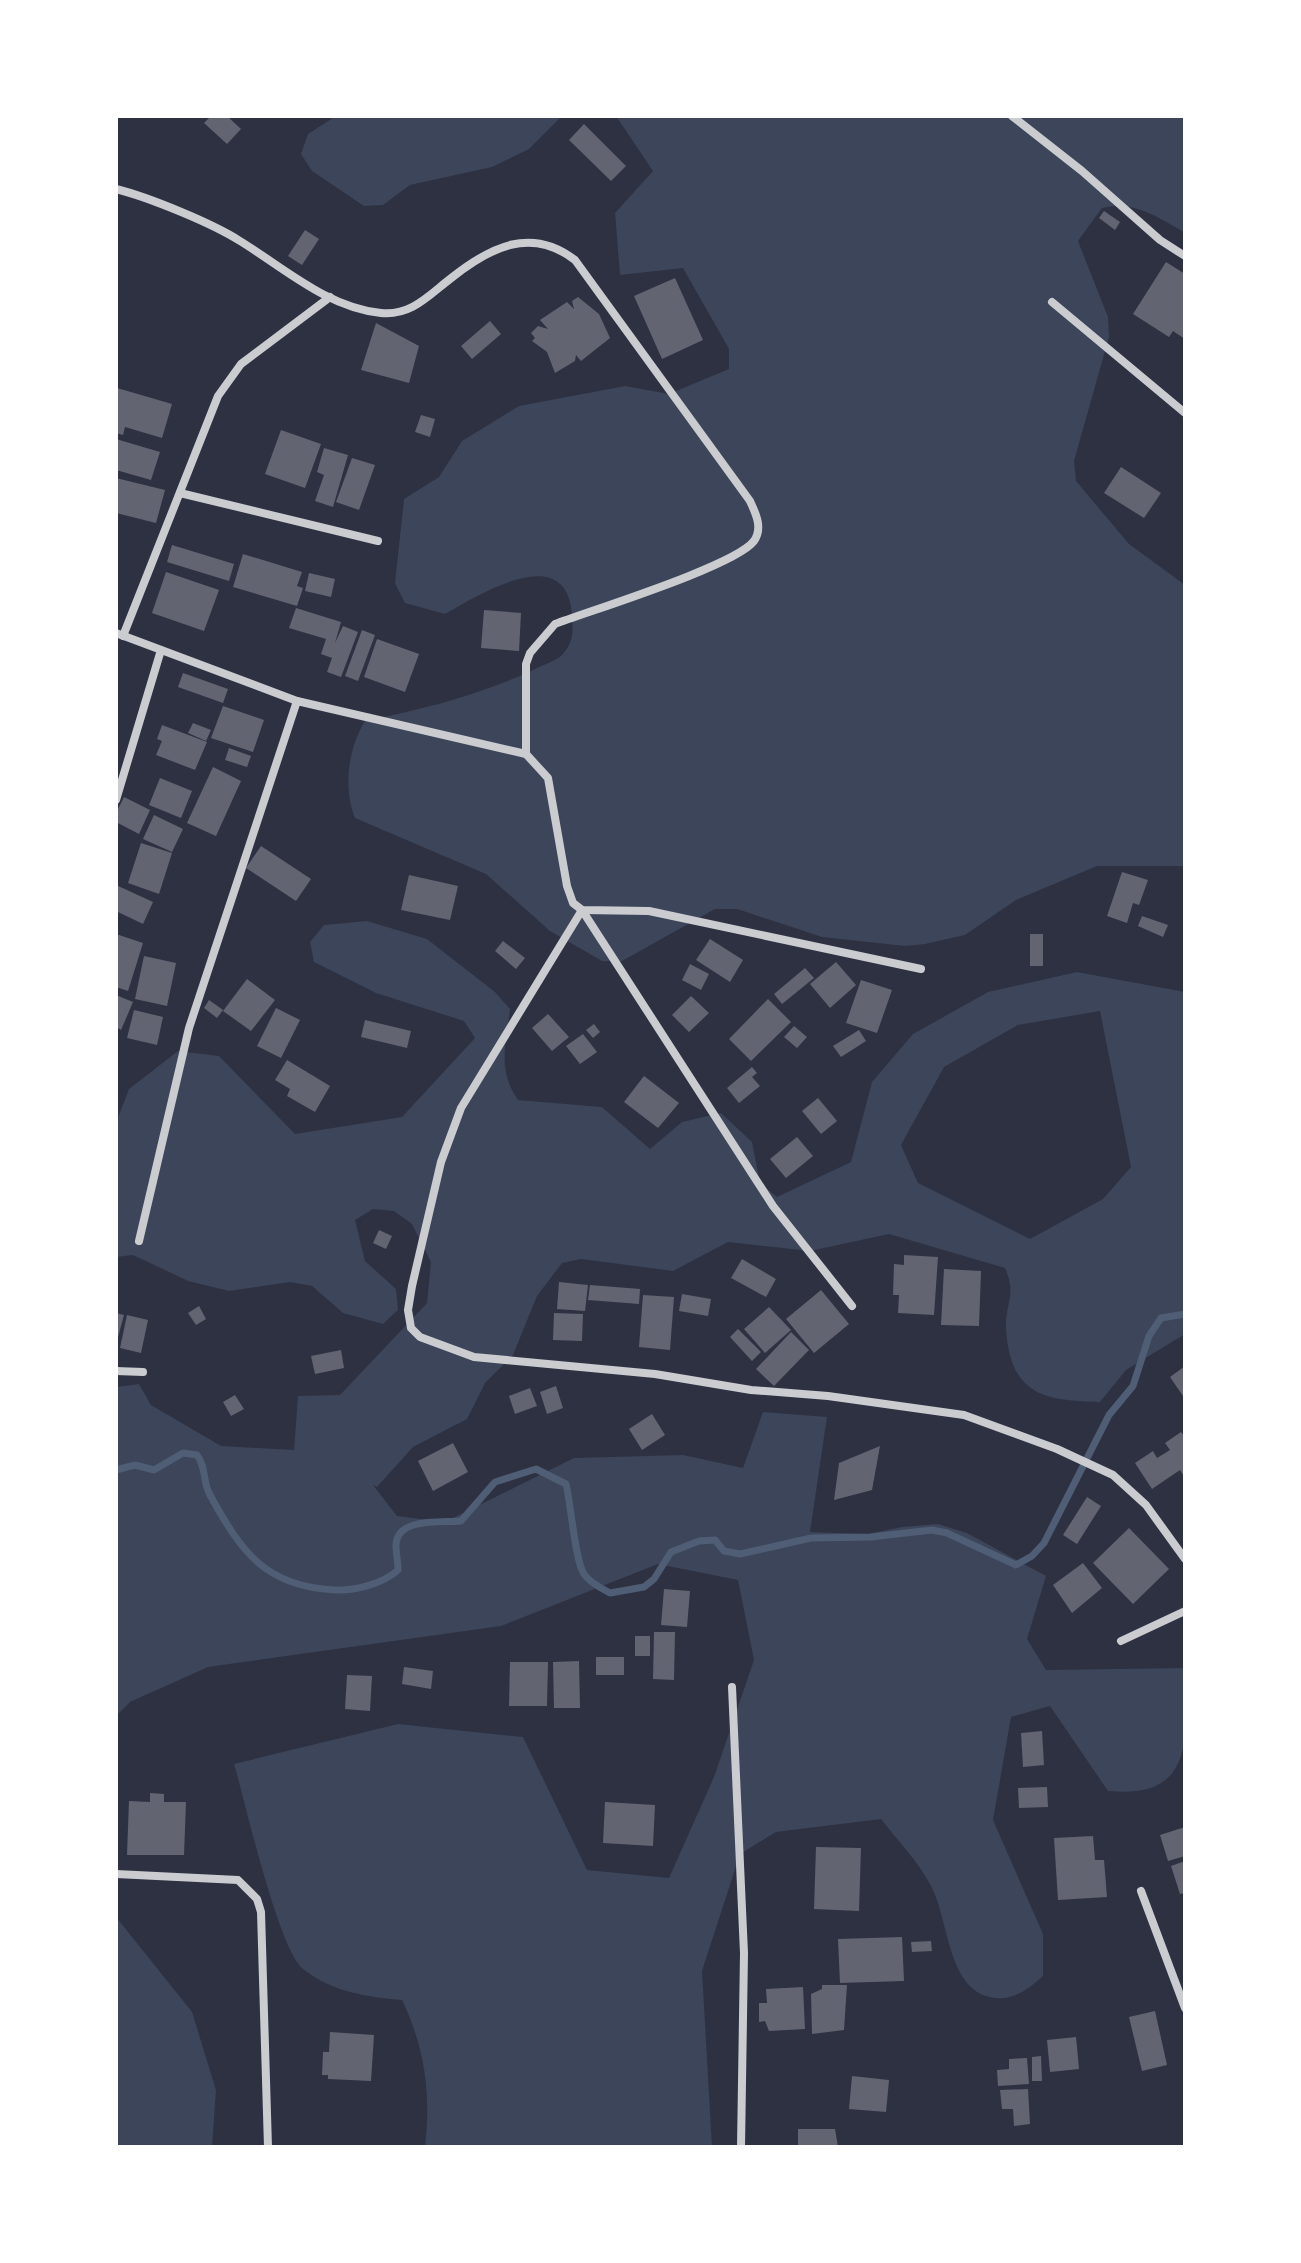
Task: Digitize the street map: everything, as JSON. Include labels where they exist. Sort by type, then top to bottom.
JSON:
[{"type":"street","points":[[1012,116],[1082,171],[1160,240],[1185,256]]},
{"type":"street","points":[[116,189],[237,239],[330,297],[379,313],[397,313],[415,307],[451,278],[508,246],[542,241],[558,247],[575,260],[750,501],[759,526],[755,539],[745,549],[705,569],[555,624],[540,639],[526,664],[526,754]]},
{"type":"street","points":[[330,297],[241,364],[218,396],[120,634],[297,701],[526,754],[548,778],[567,886],[573,903],[582,910],[773,1206],[852,1306]]},
{"type":"street","points":[[1052,302],[1185,413]]},
{"type":"street","points":[[180,493],[378,541]]},
{"type":"street","points":[[116,800],[161,650]]},
{"type":"street","points":[[139,1241],[189,1028],[297,701]]},
{"type":"street","points":[[582,910],[649,911],[921,969]]},
{"type":"street","points":[[582,910],[461,1108],[441,1162],[412,1286],[408,1310],[411,1328],[420,1337],[474,1357],[655,1374],[751,1390],[828,1396],[964,1415],[1057,1449],[1113,1475],[1146,1505],[1185,1559]]},
{"type":"street","points":[[116,1371],[143,1372]]},
{"type":"street","points":[[1121,1641],[1185,1611]]},
{"type":"street","points":[[732,1687],[744,1953],[741,2147]]},
{"type":"street","points":[[116,1874],[238,1880],[257,1899],[265,1952],[268,2147]]},
{"type":"street","points":[[1141,1891],[1185,2008]]},
{"type":"shaded area","points":[[336,116],[562,116],[529,149],[492,167],[410,185],[383,205],[364,206],[312,171],[301,154],[308,134]]},
{"type":"shaded area","points":[[616,116],[1185,116],[1185,233],[1135,208],[1113,206],[1102,208],[1078,241],[1108,317],[1109,337],[1074,461],[1076,481],[1129,544],[1185,585],[1185,866],[1097,866],[1016,900],[965,935],[925,944],[905,946],[822,937],[737,909],[715,909],[622,961],[602,961],[550,931],[486,874],[355,818],[349,794],[349,768],[365,721],[452,700],[514,678],[562,655],[572,636],[567,592],[555,580],[539,576],[499,586],[445,614],[405,603],[395,583],[404,499],[439,477],[462,441],[519,406],[625,386],[669,394],[729,369],[729,349],[683,268],[620,275],[615,213],[653,171]]},
{"type":"shaded area","points":[[367,921],[427,939],[495,992],[510,1009],[505,1067],[511,1089],[518,1100],[602,1107],[650,1149],[682,1122],[721,1113],[752,1142],[760,1183],[777,1197],[851,1162],[872,1082],[913,1034],[988,992],[1077,972],[1185,992],[1185,1334],[1126,1370],[1100,1402],[1047,1396],[1023,1381],[1014,1368],[1009,1351],[1006,1320],[1010,1285],[1005,1268],[889,1234],[810,1251],[728,1242],[673,1271],[581,1259],[562,1263],[537,1296],[513,1355],[485,1383],[467,1419],[413,1447],[377,1487],[373,1485],[397,1516],[445,1522],[574,1458],[683,1455],[743,1468],[763,1412],[827,1417],[810,1532],[868,1534],[938,1524],[967,1533],[1046,1576],[1027,1639],[1046,1670],[1185,1668],[1186,1715],[1181,1757],[1172,1773],[1158,1785],[1137,1791],[1108,1791],[1050,1706],[1011,1717],[993,1820],[1043,1934],[1043,1976],[1015,1995],[995,1998],[979,1993],[968,1983],[952,1954],[932,1888],[881,1819],[776,1832],[740,1854],[702,1971],[712,2147],[425,2147],[427,2108],[424,2072],[416,2036],[402,2000],[338,1988],[314,1977],[293,1956],[273,1905],[234,1764],[398,1724],[523,1737],[587,1870],[669,1878],[714,1777],[754,1660],[738,1580],[658,1564],[501,1626],[208,1667],[130,1702],[116,1716],[116,1387],[139,1384],[151,1405],[221,1446],[294,1450],[298,1396],[340,1395],[427,1303],[431,1262],[412,1224],[394,1211],[373,1209],[355,1220],[365,1261],[396,1289],[398,1310],[383,1324],[343,1313],[312,1286],[290,1282],[229,1291],[188,1281],[133,1255],[116,1257],[116,1123],[129,1089],[178,1051],[219,1056],[295,1134],[402,1117],[475,1038],[464,1021],[376,993],[314,962],[310,942],[324,925]],"holes":[[[1100,1011],[1131,1167],[1103,1199],[1030,1239],[918,1183],[901,1145],[944,1067],[1018,1025]]]},
{"type":"shaded area","points":[[116,1917],[192,2012],[216,2090],[212,2147],[116,2147]]},
{"type":"building","points":[[211,116],[227,116],[241,129],[227,144],[204,123]]},
{"type":"building","points":[[584,124],[626,166],[611,181],[569,140]]},
{"type":"building","points":[[1104,211],[1120,222],[1115,230],[1099,218]]},
{"type":"building","points":[[305,230],[319,239],[302,265],[288,256]]},
{"type":"building","points":[[1166,262],[1185,274],[1185,339],[1173,331],[1169,337],[1133,314]]},
{"type":"building","points":[[675,278],[703,340],[662,359],[634,296]]},
{"type":"building","points":[[578,297],[599,314],[610,338],[581,361],[576,355],[575,361],[555,373],[547,352],[532,341],[535,338],[531,333],[538,326],[548,329],[540,320],[567,302],[574,309],[572,301]]},
{"type":"building","points":[[490,321],[501,334],[472,359],[461,346]]},
{"type":"building","points":[[376,323],[419,346],[409,383],[361,370]]},
{"type":"building","points":[[117,388],[172,404],[162,438],[125,427],[123,435],[116,433]]},
{"type":"building","points":[[421,415],[435,419],[430,437],[415,432]]},
{"type":"building","points":[[281,430],[321,444],[305,488],[265,474]]},
{"type":"building","points":[[116,439],[160,452],[151,480],[116,470]]},
{"type":"building","points":[[324,448],[348,455],[333,507],[315,501],[324,475],[317,472]]},
{"type":"building","points":[[352,458],[375,465],[359,510],[336,502]]},
{"type":"building","points":[[1121,467],[1161,493],[1144,518],[1104,493]]},
{"type":"building","points":[[116,478],[165,490],[156,523],[116,513]]},
{"type":"building","points":[[172,545],[234,564],[229,581],[167,562]]},
{"type":"building","points":[[243,554],[302,572],[297,586],[303,588],[297,606],[233,587]]},
{"type":"building","points":[[166,572],[219,590],[204,631],[152,613]]},
{"type":"building","points":[[309,573],[335,579],[331,597],[305,591]]},
{"type":"building","points":[[296,608],[341,622],[335,643],[343,626],[358,632],[341,677],[327,672],[332,658],[321,654],[326,639],[289,628]]},
{"type":"building","points":[[484,610],[521,613],[519,651],[481,648]]},
{"type":"building","points":[[362,630],[375,635],[358,681],[345,676]]},
{"type":"building","points":[[377,639],[419,654],[405,692],[364,677]]},
{"type":"building","points":[[183,673],[228,689],[223,703],[178,687]]},
{"type":"building","points":[[223,706],[264,720],[253,752],[211,738]]},
{"type":"building","points":[[193,723],[211,730],[206,741],[188,733]]},
{"type":"building","points":[[162,725],[207,742],[195,770],[156,755],[162,741],[157,739]]},
{"type":"building","points":[[229,748],[251,756],[247,767],[225,760]]},
{"type":"building","points":[[213,767],[241,781],[216,836],[187,823]]},
{"type":"building","points":[[160,778],[192,791],[181,818],[149,805]]},
{"type":"building","points":[[124,797],[150,810],[139,834],[116,822],[116,813]]},
{"type":"building","points":[[154,815],[183,829],[172,852],[143,839]]},
{"type":"building","points":[[141,843],[172,853],[159,894],[128,883]]},
{"type":"building","points":[[261,846],[311,879],[296,901],[246,868]]},
{"type":"building","points":[[1122,872],[1148,880],[1139,905],[1133,903],[1127,923],[1107,916]]},
{"type":"building","points":[[409,875],[458,886],[450,920],[401,910]]},
{"type":"building","points":[[116,885],[153,902],[143,924],[116,911]]},
{"type":"building","points":[[1142,916],[1168,925],[1163,937],[1138,926]]},
{"type":"building","points":[[116,934],[143,943],[128,991],[116,987]]},
{"type":"building","points":[[1030,934],[1043,934],[1043,966],[1030,966]]},
{"type":"building","points":[[710,939],[743,960],[730,982],[696,960]]},
{"type":"building","points":[[503,941],[525,958],[516,969],[495,951]]},
{"type":"building","points":[[144,956],[176,963],[167,1006],[135,999]]},
{"type":"building","points":[[836,962],[856,985],[830,1008],[810,984]]},
{"type":"building","points":[[690,964],[709,974],[701,990],[682,980]]},
{"type":"building","points":[[805,968],[814,978],[782,1004],[774,994]]},
{"type":"building","points":[[247,979],[275,1000],[251,1031],[223,1011]]},
{"type":"building","points":[[861,980],[892,990],[877,1033],[846,1023]]},
{"type":"building","points":[[116,995],[133,1002],[121,1030],[116,1027]]},
{"type":"building","points":[[691,996],[709,1013],[689,1032],[672,1015]]},
{"type":"building","points":[[768,999],[791,1022],[751,1061],[729,1039]]},
{"type":"building","points":[[209,1000],[223,1010],[217,1018],[204,1008]]},
{"type":"building","points":[[276,1008],[300,1020],[281,1058],[257,1046]]},
{"type":"building","points":[[134,1010],[163,1017],[157,1045],[127,1038]]},
{"type":"building","points":[[548,1014],[569,1037],[552,1051],[532,1028]]},
{"type":"building","points":[[365,1020],[411,1031],[407,1048],[361,1037]]},
{"type":"building","points":[[594,1024],[600,1032],[593,1038],[586,1030]]},
{"type":"building","points":[[794,1026],[807,1037],[797,1048],[784,1037]]},
{"type":"building","points":[[859,1030],[866,1041],[841,1057],[833,1046]]},
{"type":"building","points":[[583,1034],[597,1052],[580,1064],[566,1046]]},
{"type":"building","points":[[287,1060],[330,1086],[315,1112],[287,1096],[290,1089],[275,1080]]},
{"type":"building","points":[[752,1067],[757,1073],[752,1077],[760,1086],[739,1103],[727,1088]]},
{"type":"building","points":[[644,1076],[679,1103],[658,1128],[624,1102]]},
{"type":"building","points":[[818,1098],[837,1121],[821,1134],[802,1111]]},
{"type":"building","points":[[797,1137],[813,1156],[786,1178],[770,1159]]},
{"type":"building","points":[[379,1230],[392,1236],[386,1249],[373,1243]]},
{"type":"building","points":[[904,1255],[938,1257],[934,1315],[898,1313],[899,1295],[893,1295],[894,1264],[904,1265]]},
{"type":"building","points":[[742,1259],[776,1279],[766,1297],[731,1278]]},
{"type":"building","points":[[944,1269],[981,1271],[979,1326],[941,1325]]},
{"type":"building","points":[[559,1282],[588,1285],[585,1311],[557,1309]]},
{"type":"building","points":[[590,1285],[640,1289],[639,1304],[588,1300]]},
{"type":"building","points":[[821,1290],[849,1324],[814,1353],[786,1319]]},
{"type":"building","points":[[682,1294],[711,1299],[708,1316],[679,1311]]},
{"type":"building","points":[[643,1295],[674,1297],[670,1350],[639,1347]]},
{"type":"building","points":[[199,1306],[206,1319],[196,1325],[188,1313]]},
{"type":"building","points":[[769,1307],[791,1330],[765,1353],[744,1329]]},
{"type":"building","points":[[116,1313],[124,1315],[117,1341],[116,1340]]},
{"type":"building","points":[[554,1313],[583,1314],[582,1341],[553,1340]]},
{"type":"building","points":[[127,1315],[148,1320],[141,1353],[120,1348]]},
{"type":"building","points":[[738,1329],[761,1352],[752,1361],[730,1337]]},
{"type":"building","points":[[791,1332],[809,1350],[774,1386],[756,1369]]},
{"type":"building","points":[[341,1350],[344,1368],[315,1374],[311,1356]]},
{"type":"building","points":[[1185,1366],[1185,1399],[1170,1377]]},
{"type":"building","points":[[556,1386],[563,1408],[547,1414],[540,1392]]},
{"type":"building","points":[[530,1388],[537,1406],[515,1414],[509,1396]]},
{"type":"building","points":[[235,1395],[244,1409],[231,1416],[223,1402]]},
{"type":"building","points":[[652,1414],[665,1435],[642,1450],[629,1429]]},
{"type":"building","points":[[1181,1432],[1185,1437],[1185,1478],[1180,1470],[1152,1489],[1135,1463],[1153,1451],[1157,1458],[1170,1450],[1165,1443]]},
{"type":"building","points":[[453,1443],[468,1472],[433,1491],[418,1461]]},
{"type":"building","points":[[880,1446],[872,1490],[834,1500],[839,1463]]},
{"type":"building","points":[[1087,1497],[1101,1506],[1077,1544],[1063,1535]]},
{"type":"building","points":[[1129,1528],[1169,1569],[1133,1604],[1093,1563]]},
{"type":"building","points":[[1083,1563],[1102,1588],[1072,1613],[1053,1585]]},
{"type":"building","points":[[664,1589],[690,1591],[687,1627],[661,1625]]},
{"type":"building","points":[[654,1632],[675,1632],[674,1680],[653,1679]]},
{"type":"building","points":[[635,1636],[650,1636],[650,1656],[635,1656]]},
{"type":"building","points":[[596,1657],[624,1657],[624,1675],[596,1675]]},
{"type":"building","points":[[579,1661],[580,1708],[554,1708],[553,1662]]},
{"type":"building","points":[[510,1662],[548,1662],[547,1706],[509,1706]]},
{"type":"building","points":[[404,1667],[433,1671],[431,1689],[402,1684]]},
{"type":"building","points":[[347,1675],[372,1676],[370,1711],[345,1709]]},
{"type":"building","points":[[1042,1731],[1044,1765],[1023,1767],[1021,1733]]},
{"type":"building","points":[[1047,1787],[1048,1807],[1019,1808],[1018,1788]]},
{"type":"building","points":[[150,1793],[164,1794],[164,1802],[186,1802],[184,1855],[127,1855],[129,1801],[150,1802]]},
{"type":"building","points":[[605,1802],[655,1805],[653,1846],[603,1843]]},
{"type":"building","points":[[1185,1827],[1185,1856],[1168,1861],[1160,1835]]},
{"type":"building","points":[[1093,1836],[1095,1860],[1104,1860],[1107,1897],[1058,1900],[1054,1838]]},
{"type":"building","points":[[816,1847],[861,1848],[859,1911],[814,1909]]},
{"type":"building","points":[[1185,1861],[1185,1893],[1180,1894],[1171,1866]]},
{"type":"building","points":[[902,1937],[904,1981],[840,1983],[838,1939]]},
{"type":"building","points":[[931,1941],[932,1951],[912,1952],[911,1942]]},
{"type":"building","points":[[822,1985],[847,1985],[844,2030],[812,2034],[811,1994],[822,1989]]},
{"type":"building","points":[[803,1987],[805,2029],[769,2031],[765,2021],[759,2022],[759,2003],[767,2003],[766,1989]]},
{"type":"building","points":[[1155,2011],[1167,2065],[1142,2071],[1129,2017]]},
{"type":"building","points":[[330,2032],[374,2035],[371,2081],[328,2079],[328,2075],[322,2075],[323,2052],[329,2052]]},
{"type":"building","points":[[1076,2037],[1079,2069],[1050,2072],[1047,2040]]},
{"type":"building","points":[[1041,2056],[1042,2081],[1032,2081],[1032,2057]]},
{"type":"building","points":[[1027,2058],[1029,2084],[998,2086],[997,2070],[1009,2069],[1009,2059]]},
{"type":"building","points":[[852,2076],[889,2080],[886,2112],[849,2109]]},
{"type":"building","points":[[1028,2089],[1030,2124],[1014,2126],[1013,2109],[1002,2109],[1000,2090]]},
{"type":"building","points":[[798,2129],[835,2129],[838,2147],[798,2147]]},
{"type":"waterway","points":[[116,1470],[135,1465],[154,1470],[183,1453],[197,1455],[210,1495],[244,1549],[257,1562],[289,1581],[334,1590],[368,1586],[392,1575],[398,1570],[396,1545],[398,1536],[404,1530],[421,1523],[461,1521],[495,1482],[536,1469],[566,1484],[581,1567],[589,1580],[610,1593],[644,1587],[654,1579],[671,1552],[699,1541],[715,1540],[724,1551],[740,1554],[811,1538],[871,1537],[932,1530],[947,1533],[1016,1565],[1032,1556],[1044,1543],[1109,1415],[1133,1386],[1149,1336],[1161,1318],[1185,1314]]}]
